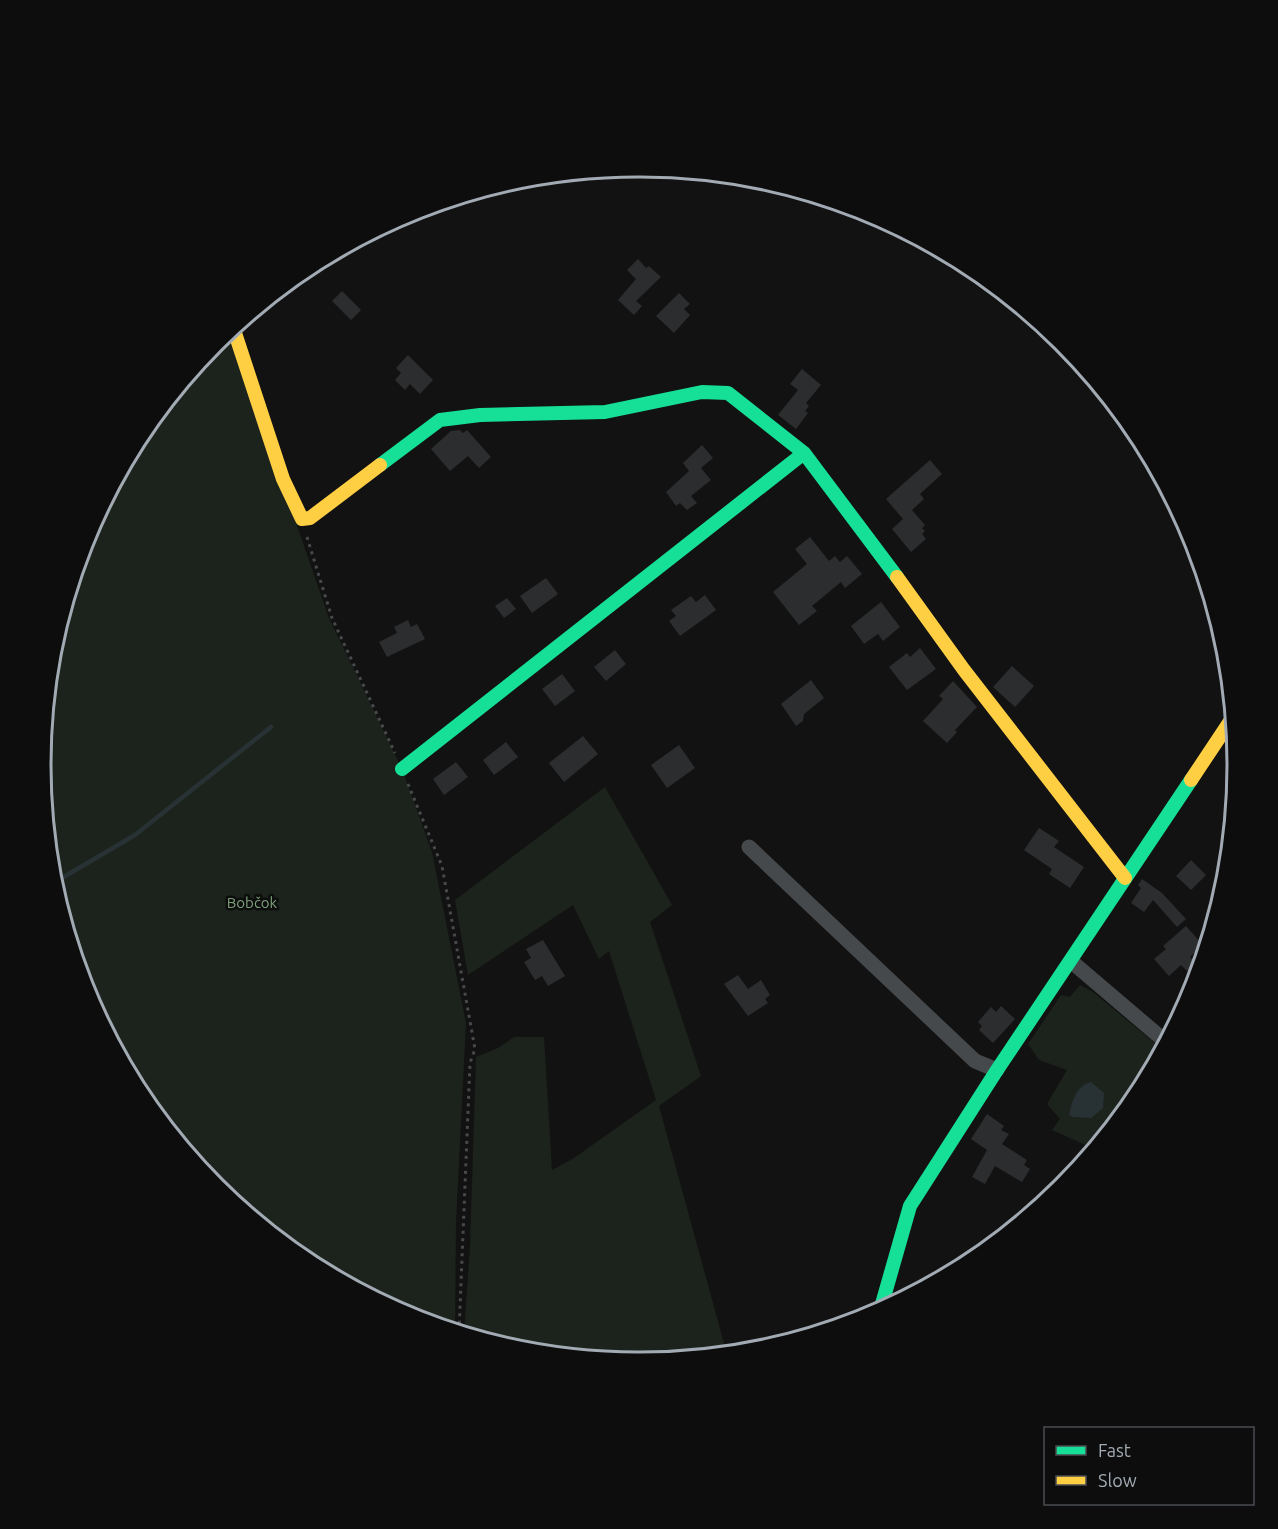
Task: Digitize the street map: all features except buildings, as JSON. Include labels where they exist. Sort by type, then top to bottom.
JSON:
[{"type":"street","points":[[236,336],[283,479],[302,519],[310,518],[440,420],[605,412],[716,391],[728,393],[804,453],[851,512],[964,670],[1125,878]]},
{"type":"street","points":[[402,769],[804,453]]},
{"type":"street","points":[[883,1299],[910,1206],[997,1070],[1072,962],[1226,727]]},
{"type":"street","points":[[748,847],[975,1061],[997,1070]]},
{"type":"street","points":[[1072,962],[1160,1037]]},
{"type":"path","points":[[302,519],[332,618],[402,769],[442,866],[475,1049],[470,1073],[459,1324]]},
{"type":"green space","name":"Bobčok","points":[[232,340],[329,618],[402,769],[432,852],[466,1023],[456,1221],[455,1323],[414,1308],[379,1292],[345,1274],[281,1231],[223,1180],[197,1152],[150,1091],[112,1025],[96,990],[71,917],[56,841],[51,765],[56,688],[71,612],[96,539],[130,470],[173,407],[197,377]]},
{"type":"green space","points":[[605,787],[672,905],[650,922],[701,1076],[659,1106],[725,1346],[677,1351],[601,1351],[524,1341],[465,1325],[470,1246],[476,1057],[498,1048],[514,1037],[544,1037],[552,1170],[574,1158],[656,1100],[609,951],[599,959],[573,905],[468,975],[455,900]]},
{"type":"green space","points":[[1080,985],[1093,992],[1156,1044],[1128,1091],[1086,1145],[1052,1130],[1060,1119],[1047,1104],[1067,1070],[1039,1060],[1028,1044],[1061,995],[1070,997]]},
{"type":"shaded area","points":[[1091,1082],[1104,1093],[1103,1108],[1091,1118],[1072,1117],[1069,1114],[1076,1094]]},
{"type":"waterway","points":[[62,878],[135,835],[271,727]]},
{"type":"traffic: fast","points":[[380,465],[440,420],[480,415],[605,412],[702,392],[728,393],[804,453],[897,577]]},
{"type":"traffic: fast","points":[[402,769],[804,453]]},
{"type":"traffic: fast","points":[[883,1299],[910,1206],[997,1070],[1191,780]]},
{"type":"traffic: slow","points":[[236,336],[283,479],[302,519],[310,518],[380,465]]},
{"type":"traffic: slow","points":[[897,577],[964,670],[1125,878]]},
{"type":"traffic: slow","points":[[1191,780],[1226,727]]}]
